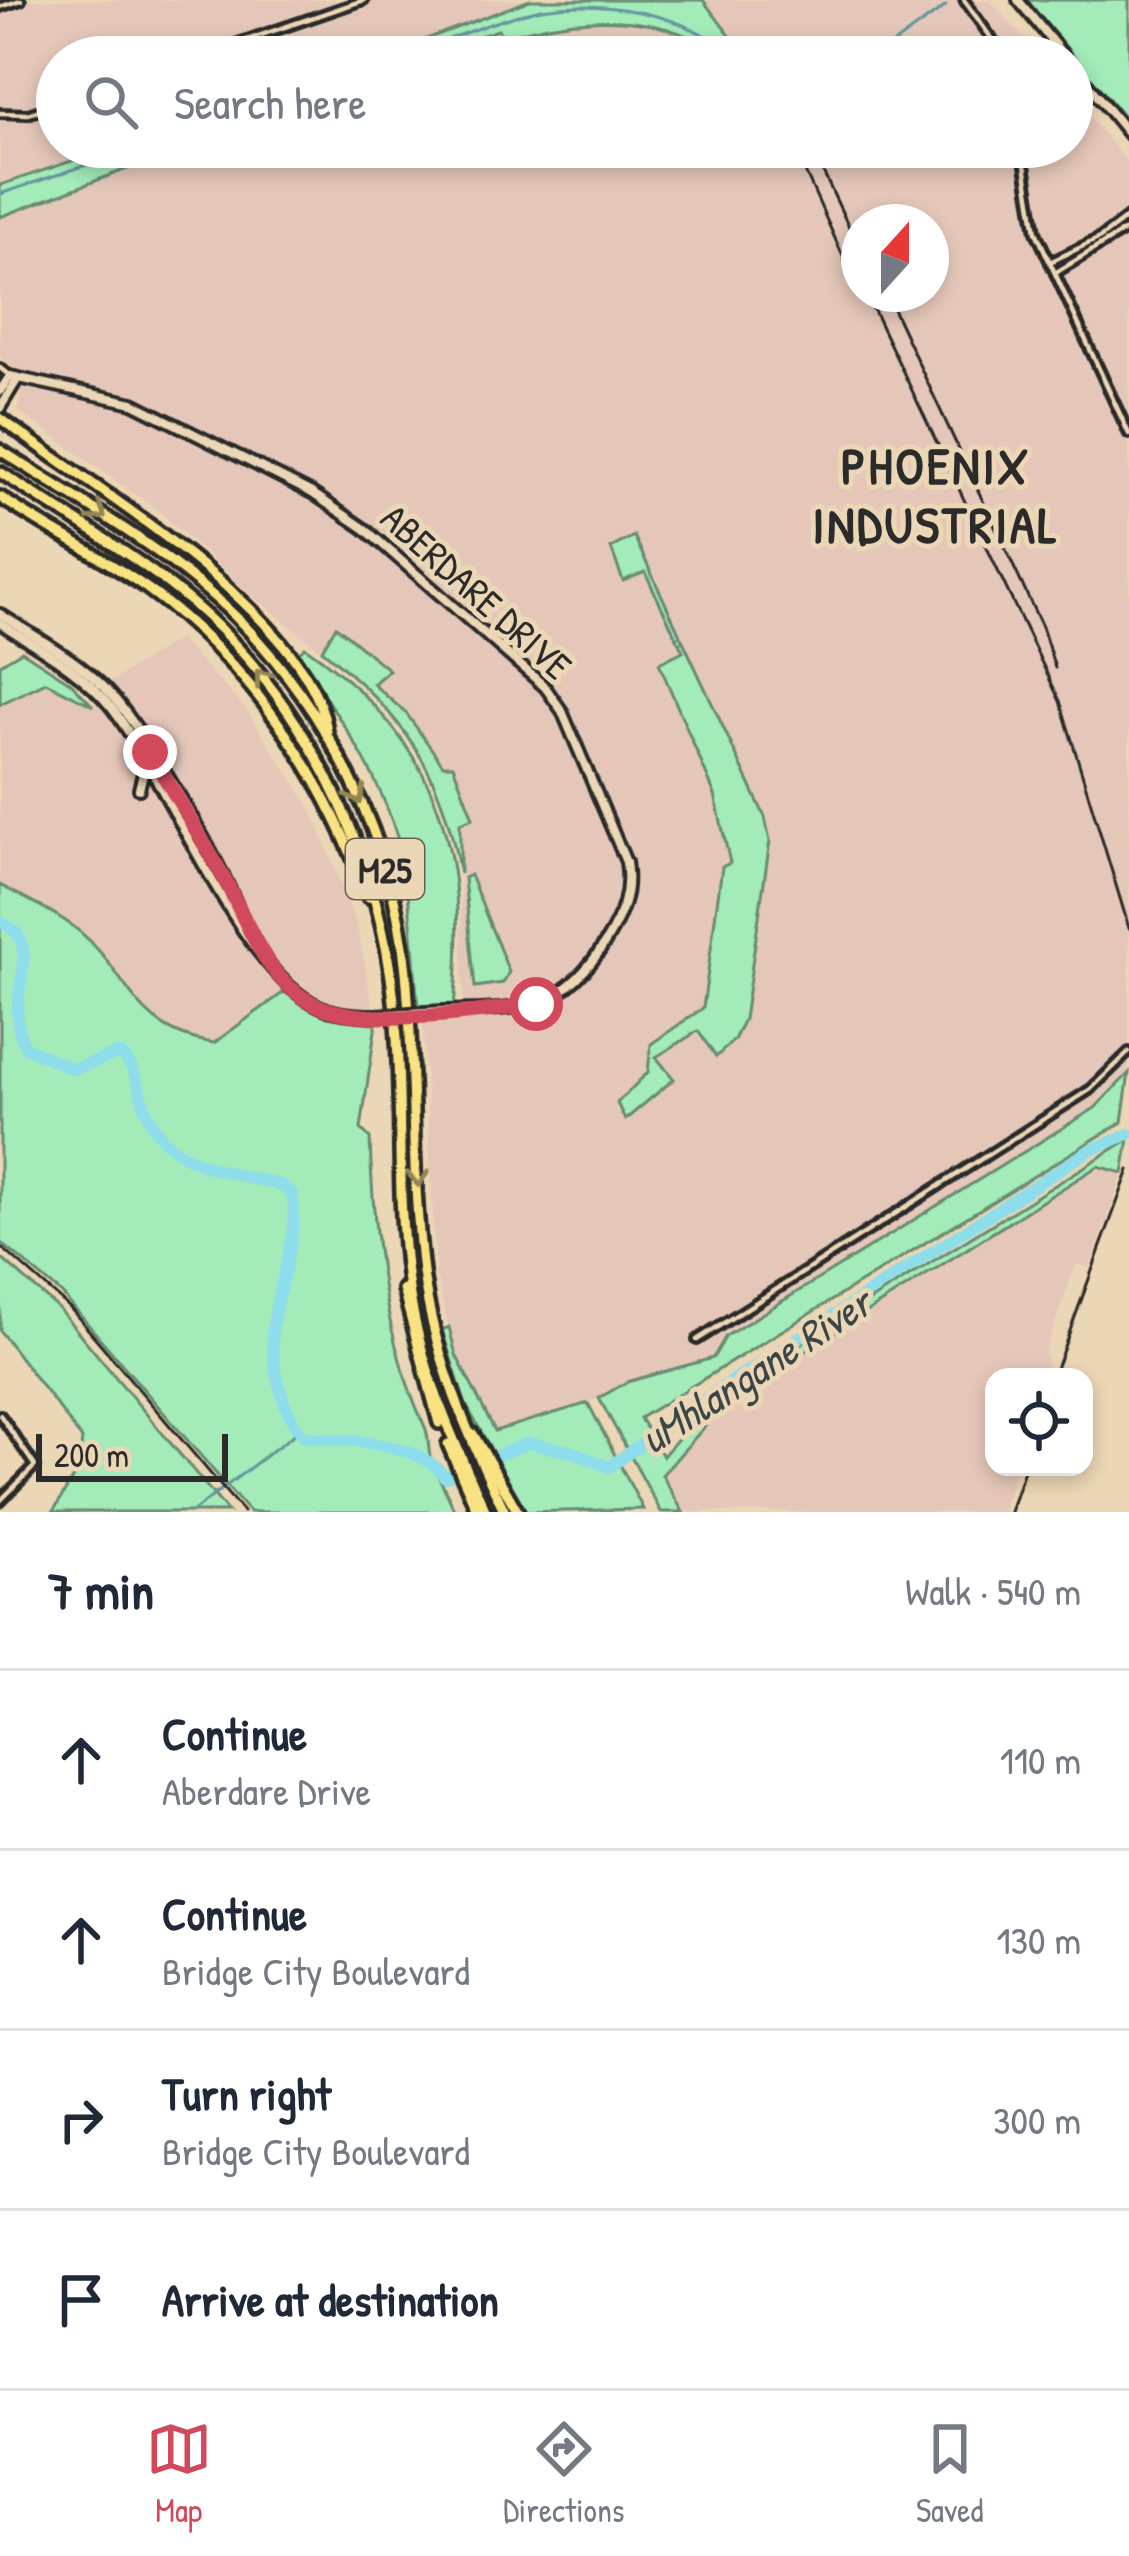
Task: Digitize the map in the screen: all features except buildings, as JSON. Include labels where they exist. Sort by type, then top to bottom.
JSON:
[{"type":"main road","points":[[0,418],[133,510],[244,603],[314,694],[328,737]]},
{"type":"main road","name":"M25","points":[[0,450],[167,558],[218,600],[277,663],[328,737],[372,829],[398,921],[406,970],[424,1274],[441,1358],[475,1443]]},
{"type":"main road","name":"M25","points":[[0,472],[151,571],[211,620],[277,695],[342,809],[367,871],[391,978],[408,1283],[419,1342],[444,1430],[482,1512]]},
{"type":"main road","points":[[0,497],[140,583],[210,642],[294,744],[337,820],[369,900],[386,977],[404,1301],[444,1430]]},
{"type":"main road","points":[[475,1443],[518,1512]]},
{"type":"main road","points":[[475,1443],[505,1512]]},
{"type":"street","points":[[0,7],[21,0]]},
{"type":"street","points":[[258,36],[364,0]]},
{"type":"street","points":[[964,0],[990,36]]},
{"type":"street","points":[[1018,0],[1048,36]]},
{"type":"street","points":[[1093,91],[1129,135]]},
{"type":"street","points":[[0,113],[36,111]]},
{"type":"street","points":[[1025,168],[1030,207],[1050,262],[1129,434]]},
{"type":"street","points":[[1050,262],[1100,238],[1129,216]]},
{"type":"street","points":[[1055,273],[1129,228]]},
{"type":"street","name":"ABERDARE DRIVE","points":[[0,368],[14,378],[133,403],[312,493],[365,529],[555,699],[626,862],[628,888],[622,912],[586,974],[563,993],[517,1007],[341,1013],[304,998],[279,977],[236,912]]},
{"type":"street","points":[[0,391],[14,378]]},
{"type":"street","points":[[0,408],[14,378]]},
{"type":"street","points":[[0,614],[92,687],[146,762],[236,912]]},
{"type":"street","points":[[0,623],[93,677],[123,710],[236,912]]},
{"type":"street","points":[[139,790],[146,762]]},
{"type":"street","points":[[697,1340],[1091,1089],[1129,1052]]},
{"type":"street","points":[[0,1415],[35,1466],[0,1501]]},
{"type":"shaded area","points":[[0,0],[990,0],[1022,36],[36,36],[36,168],[1093,168],[1093,121],[1129,165],[1129,1073],[1095,1108],[912,1226],[726,1336],[713,1358],[627,1382],[576,1410],[495,1432],[456,1355],[436,1275],[423,1024],[464,1022],[460,874],[443,796],[400,720],[366,686],[255,598],[161,513],[18,411],[24,373],[0,358]]},
{"type":"shaded area","points":[[179,639],[246,709],[312,810],[357,926],[376,1023],[327,1017],[284,992],[214,1043],[172,1032],[141,1010],[74,927],[0,885],[0,704],[46,682],[94,706],[112,681]]},
{"type":"shaded area","points":[[1098,1166],[1123,1173],[1090,1268],[1076,1264],[1045,1351],[1048,1368],[985,1368],[985,1476],[1013,1476],[1003,1512],[683,1512],[662,1475],[716,1414],[777,1369]]},
{"type":"green space","points":[[530,0],[703,0],[730,36],[687,36],[642,24],[596,21],[508,36],[498,30],[480,36],[435,36]]},
{"type":"green space","points":[[1027,0],[1129,0],[1129,123],[1093,80],[1093,36],[1057,36]]},
{"type":"green space","points":[[51,168],[130,168],[0,217],[0,185]]},
{"type":"green space","points":[[634,536],[765,817],[770,841],[744,1019],[734,1040],[716,1057],[698,1031],[656,1057],[674,1079],[625,1120],[617,1103],[648,1072],[651,1044],[703,1008],[722,867],[730,863],[715,795],[659,663],[683,651],[645,572],[623,581],[611,548]]},
{"type":"green space","points":[[336,626],[389,670],[373,684],[406,713],[443,765],[453,765],[473,818],[460,823],[460,874],[442,804],[415,747],[376,698],[322,650]]},
{"type":"green space","points":[[305,647],[350,682],[387,720],[415,759],[435,802],[449,848],[456,897],[454,1006],[418,1007],[400,847],[364,760],[295,656]]},
{"type":"green space","points":[[22,651],[70,682],[93,706],[46,682],[0,704],[0,664]]},
{"type":"green space","points":[[470,875],[509,972],[503,983],[475,987],[464,878]]},
{"type":"green space","points":[[0,885],[74,927],[147,1013],[186,1036],[214,1043],[284,992],[327,1017],[376,1023],[361,1129],[370,1138],[383,1286],[400,1359],[427,1431],[430,1459],[455,1512],[249,1512],[61,1293],[0,1242]]},
{"type":"green space","points":[[1129,1073],[1122,1122],[640,1418],[663,1456],[712,1399],[1129,1139],[1123,1173],[1098,1166],[777,1369],[716,1414],[662,1475],[683,1512],[661,1512],[599,1398],[627,1382],[713,1358],[726,1336],[1095,1108]]},
{"type":"green space","points":[[0,1257],[59,1309],[228,1512],[53,1512],[79,1467],[82,1439],[0,1331]]},
{"type":"green space","points":[[449,1327],[456,1355],[495,1431],[588,1403],[643,1509],[526,1512],[465,1403],[442,1330]]},
{"type":"waterway","points":[[458,36],[541,9],[590,6],[643,13],[704,36]]},
{"type":"waterway","points":[[904,36],[946,6]]},
{"type":"waterway","points":[[0,194],[77,168]]},
{"type":"waterway","name":"uMhlangane River","points":[[0,922],[15,931],[22,943],[18,1010],[25,1047],[73,1069],[120,1053],[134,1073],[157,1132],[171,1146],[205,1165],[283,1186],[292,1194],[291,1243],[272,1337],[279,1385],[298,1428],[306,1437],[401,1450],[433,1465],[445,1477],[528,1443],[573,1452],[609,1467],[707,1397],[1090,1150],[1129,1134]]},
{"type":"waterway","points":[[192,1512],[297,1432],[306,1437]]},
{"type":"railway","points":[[803,168],[841,252]]},
{"type":"railway","points":[[821,168],[841,210]]},
{"type":"railway","points":[[875,312],[1060,701],[1129,928]]},
{"type":"railway","points":[[894,312],[1042,627],[1055,668]]},
{"type":"railway","points":[[1056,1368],[1129,1170]]},
{"type":"railway","points":[[0,1246],[70,1308],[243,1512]]},
{"type":"railway","points":[[1010,1512],[1022,1476]]},
{"type":"district","name":"PHOENIX INDUSTRIAL","points":[[936,494]]},
{"type":"route","points":[[150,752],[226,884],[244,927],[279,977],[304,998],[350,1015],[536,1004]]}]
